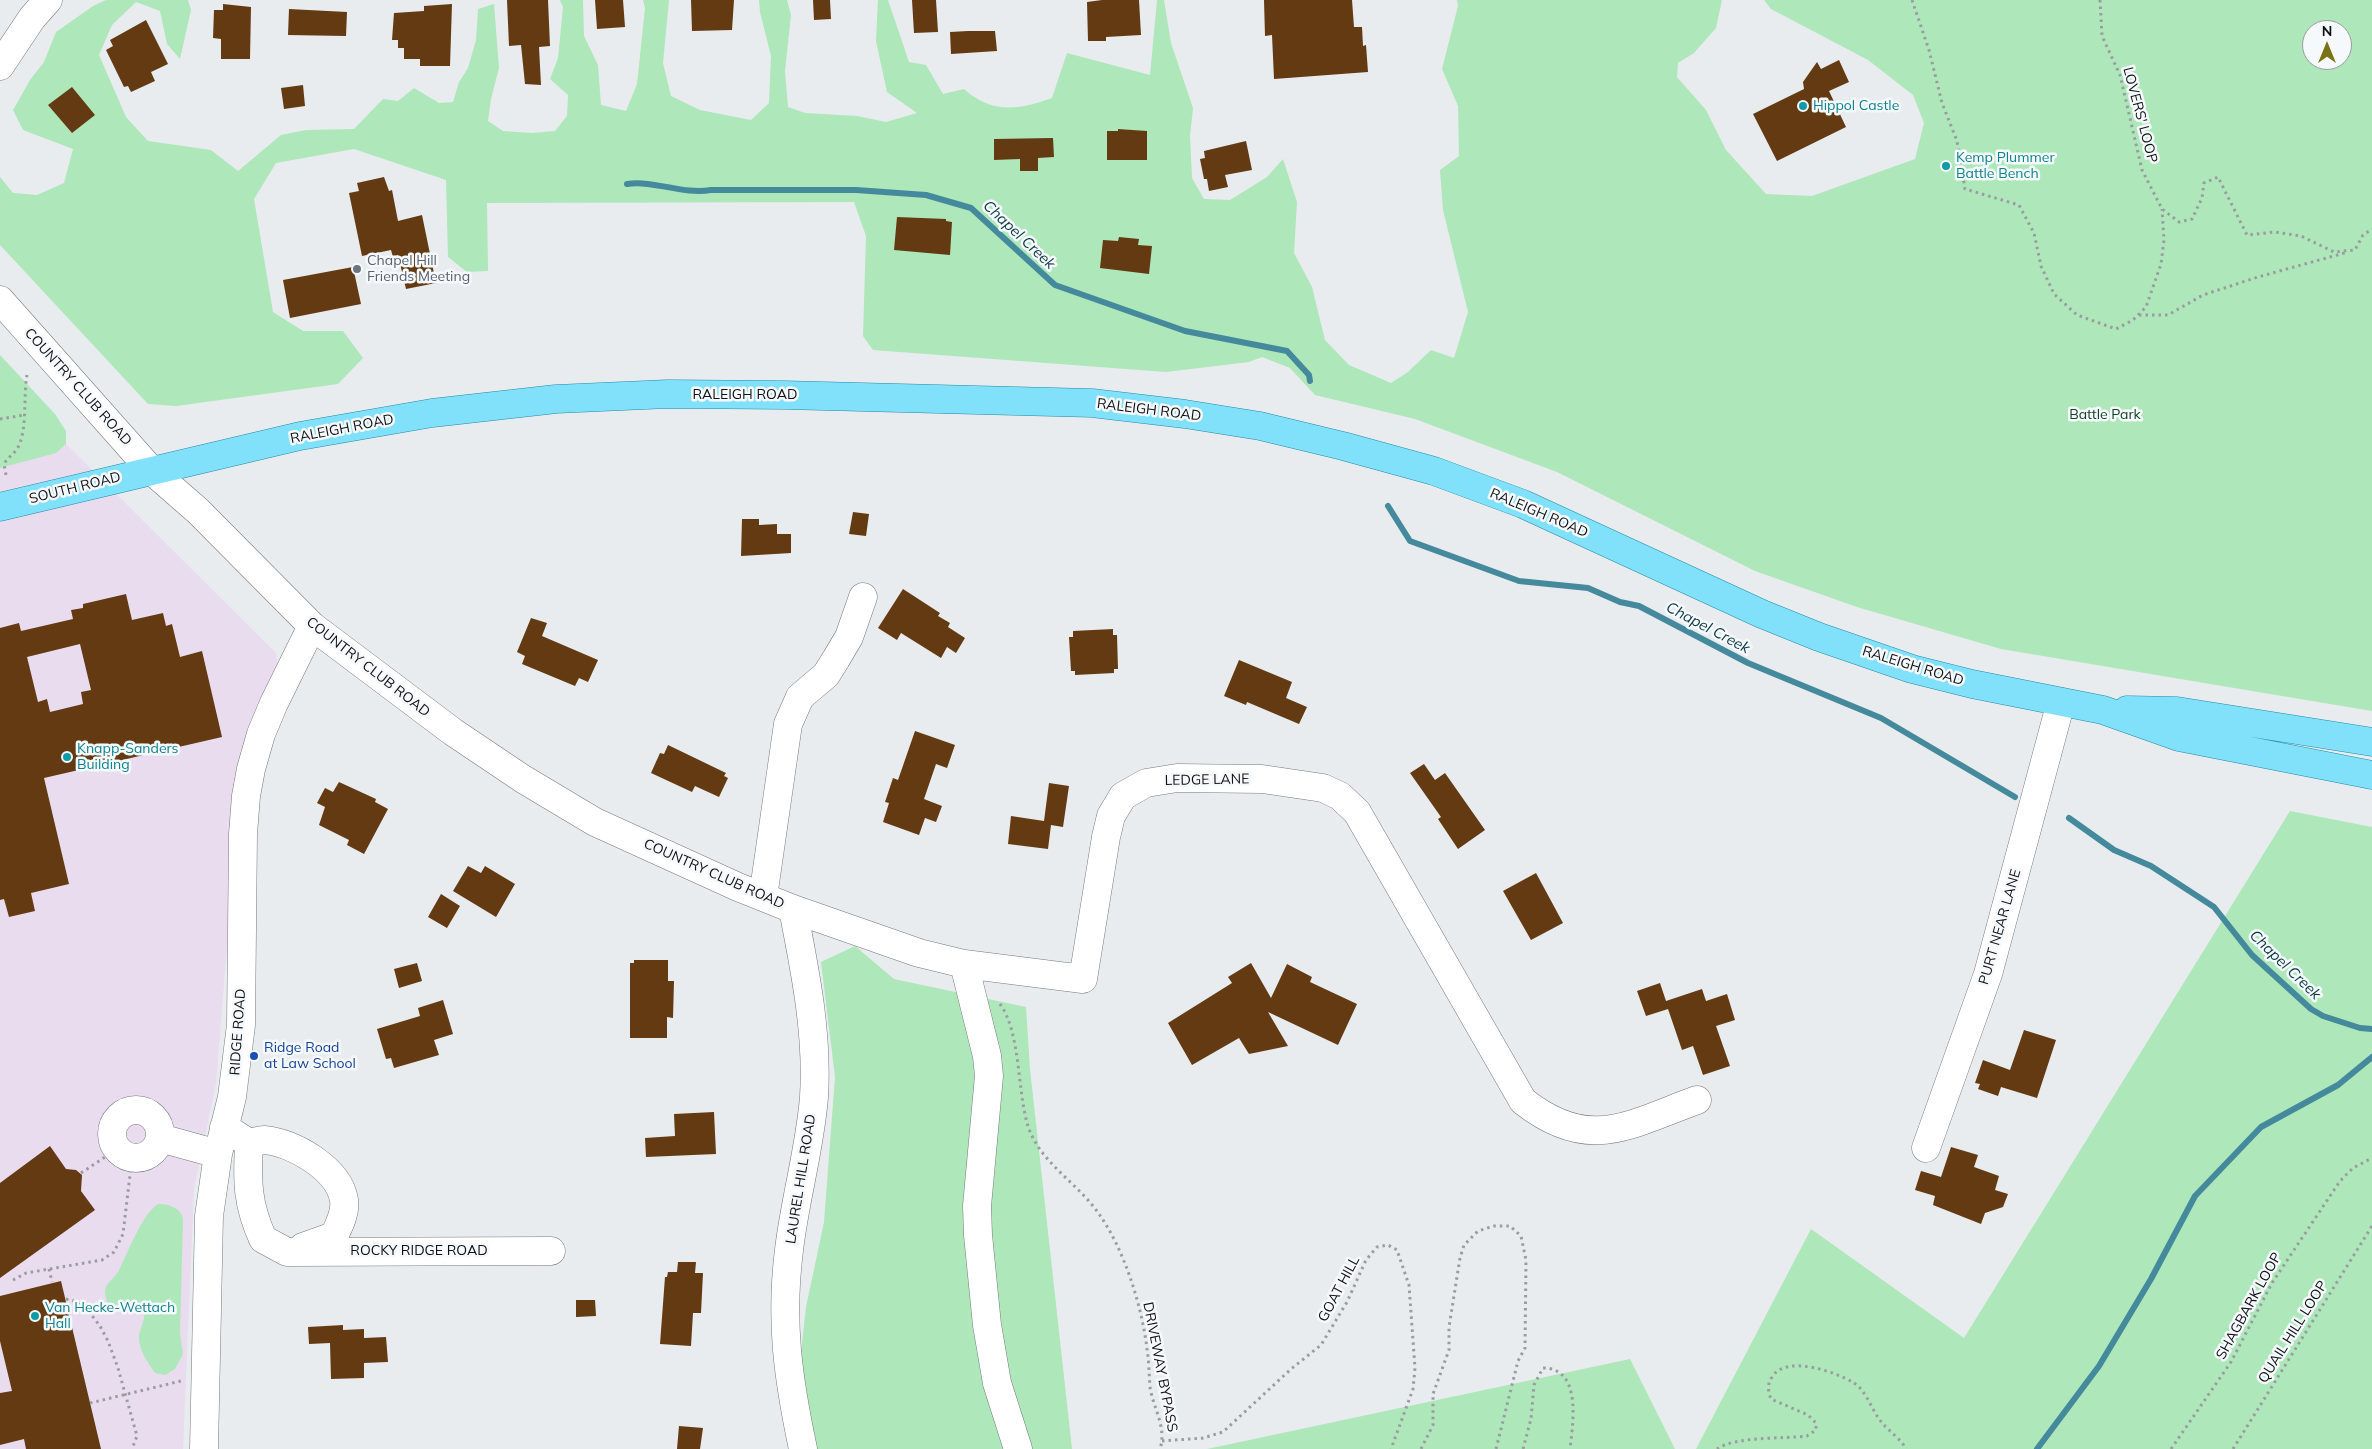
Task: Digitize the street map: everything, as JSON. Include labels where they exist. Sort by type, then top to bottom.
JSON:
[{"type":"main road","name":"RALEIGH ROAD","points":[[151,470],[300,436],[432,412],[556,398],[668,394],[802,395],[1092,403],[1177,413],[1260,426],[1434,471],[1523,504],[1762,614],[1819,637],[1912,668],[1972,684],[2103,710],[2179,737],[2372,775]]},
{"type":"main road","name":"SOUTH ROAD","points":[[0,507],[151,470]]},
{"type":"main road","name":"RALEIGH ROAD","points":[[2103,710],[2177,711],[2372,742]]},
{"type":"street","points":[[0,66],[32,18],[48,0]]},
{"type":"street","name":"COUNTRY CLUB ROAD","points":[[0,300],[151,470],[198,511],[312,626],[453,732],[523,779],[595,822],[793,909]]},
{"type":"street","points":[[762,897],[788,724],[800,697],[826,675],[849,637],[863,597]]},
{"type":"street","name":"RIDGE ROAD","points":[[204,1449],[209,1216],[218,1154],[232,1097],[241,1025],[243,834],[246,796],[261,734],[312,626]]},
{"type":"street","name":"PURT NEAR LANE","points":[[1926,1148],[1988,974],[2061,702]]},
{"type":"street","name":"LEDGE LANE","points":[[793,909],[919,952],[964,964],[1083,979],[1111,816],[1123,796],[1146,782],[1177,778],[1262,779],[1323,788],[1340,796],[1357,812],[1523,1101],[1534,1110],[1556,1122],[1584,1131],[1598,1132],[1614,1130],[1697,1100]]},
{"type":"street","name":"LAUREL HILL ROAD","points":[[793,909],[809,997],[814,1046],[814,1096],[789,1249],[785,1301],[786,1354],[803,1449]]},
{"type":"street","points":[[964,964],[989,1076],[977,1206],[982,1282],[997,1383],[1018,1449]]},
{"type":"street","points":[[143,1110],[149,1113],[158,1124],[160,1138],[158,1144],[145,1156],[124,1153],[112,1137],[114,1124],[122,1114],[129,1111],[143,1110]]},
{"type":"street","points":[[224,1127],[249,1143]]},
{"type":"street","points":[[160,1138],[218,1154]]},
{"type":"street","name":"ROCKY RIDGE ROAD","points":[[287,1252],[318,1244],[334,1236],[341,1220],[344,1200],[336,1180],[320,1163],[298,1150],[280,1144],[264,1140],[249,1143],[247,1189],[255,1222],[263,1239],[287,1252],[551,1251]]},
{"type":"path","points":[[1912,0],[1929,50],[1942,103],[1957,141],[1965,190],[2019,205],[2034,232],[2041,266],[2054,294],[2077,315],[2116,329],[2146,308],[2161,264],[2164,240],[2162,209]]},
{"type":"path","name":"LOVERS' LOOP","points":[[2100,0],[2102,36],[2120,75],[2142,170],[2162,209]]},
{"type":"path","points":[[2162,209],[2179,222],[2192,218],[2202,198],[2204,183],[2218,177],[2247,235],[2275,232],[2301,236],[2334,252],[2355,250]]},
{"type":"path","points":[[2138,315],[2168,315],[2203,295],[2258,277],[2355,250],[2362,235],[2372,229]]},
{"type":"path","points":[[6,475],[4,464],[17,449],[23,429],[27,375]]},
{"type":"path","points":[[0,419],[24,415]]},
{"type":"path","name":"DRIVEWAY BYPASS","points":[[996,998],[1006,1012],[1028,1127],[1045,1155],[1099,1213],[1122,1253],[1147,1347],[1150,1388],[1162,1424],[1160,1449]]},
{"type":"path","points":[[13,1280],[26,1273],[102,1260],[109,1256],[117,1247],[124,1228],[124,1153],[80,1173]]},
{"type":"path","name":"SHAGBARK LOOP","points":[[2172,1449],[2231,1362],[2272,1284],[2340,1181],[2353,1168],[2372,1158]]},
{"type":"path","points":[[1421,1449],[1433,1425],[1434,1394],[1449,1350],[1450,1327],[1460,1258],[1464,1245],[1478,1232],[1494,1226],[1510,1226],[1521,1236],[1526,1260],[1527,1325],[1525,1348],[1518,1361],[1496,1449]]},
{"type":"path","name":"QUAIL HILL LOOP","points":[[2233,1449],[2372,1226]]},
{"type":"path","name":"GOAT HILL","points":[[1162,1441],[1203,1438],[1223,1432],[1290,1369],[1321,1345],[1347,1302],[1372,1252],[1377,1247],[1388,1245],[1397,1250],[1409,1285],[1415,1368],[1413,1388],[1391,1449]]},
{"type":"path","points":[[49,1269],[52,1282]]},
{"type":"path","points":[[66,1299],[74,1301],[87,1309],[100,1326],[115,1357],[136,1436],[132,1449]]},
{"type":"path","points":[[1718,1449],[1723,1444],[1739,1441],[1807,1436],[1816,1430],[1816,1423],[1808,1415],[1771,1399],[1768,1391],[1770,1380],[1775,1371],[1787,1366],[1802,1365],[1856,1384],[1882,1423],[1906,1449]]},
{"type":"path","points":[[1524,1449],[1532,1419],[1531,1402],[1534,1385],[1542,1368],[1552,1368],[1565,1378],[1571,1393],[1574,1408],[1570,1449]]},
{"type":"path","points":[[90,1402],[189,1379]]},
{"type":"shaded area","points":[[0,368],[66,444],[276,653],[278,667],[238,811],[216,1084],[194,1189],[183,1449],[0,1449]]},
{"type":"green space","name":"Battle Park","points":[[106,0],[188,0],[191,10],[180,59],[167,44],[160,11],[136,2],[112,25],[99,55],[126,117],[148,141],[211,150],[238,171],[281,135],[306,130],[354,129],[383,99],[398,101],[414,88],[439,103],[453,102],[459,82],[468,68],[476,40],[478,9],[494,4],[499,68],[491,99],[488,121],[503,131],[532,133],[555,131],[567,116],[568,95],[550,79],[558,58],[563,7],[560,0],[583,0],[584,36],[598,65],[601,105],[626,111],[637,84],[645,8],[643,0],[669,0],[663,63],[671,96],[700,110],[751,120],[769,103],[771,56],[760,12],[759,0],[787,0],[791,15],[785,71],[788,107],[805,113],[857,116],[886,122],[917,113],[887,92],[876,41],[878,0],[888,0],[909,62],[926,65],[943,94],[964,89],[985,103],[995,106],[1017,107],[1052,98],[1067,53],[1150,75],[1157,0],[1164,0],[1171,43],[1193,108],[1190,136],[1192,178],[1204,199],[1230,200],[1267,177],[1283,159],[1297,202],[1294,253],[1312,287],[1325,340],[1349,365],[1391,383],[1408,372],[1431,350],[1454,358],[1468,312],[1443,210],[1440,170],[1459,156],[1458,106],[1442,69],[1458,6],[1457,0],[1722,0],[1716,28],[1694,53],[1678,63],[1677,77],[1706,110],[1726,150],[1766,194],[1812,196],[1915,159],[1924,123],[1913,95],[1868,60],[1771,9],[1764,0],[2372,0],[2372,711],[2001,649],[1857,607],[1755,571],[1557,472],[1415,419],[1315,395],[1290,368],[1262,357],[1249,362],[1166,372],[873,350],[863,336],[866,236],[854,202],[487,203],[488,271],[467,272],[448,257],[446,180],[354,149],[276,163],[254,199],[273,312],[303,331],[343,331],[363,358],[338,384],[176,406],[148,404],[0,245],[0,177],[13,193],[37,195],[64,183],[73,149],[23,130],[13,110],[30,80],[44,62],[56,32],[93,6]]},
{"type":"green space","points":[[0,355],[55,414],[66,431],[66,444],[56,453],[0,468]]},
{"type":"green space","points":[[2290,811],[2372,827],[2372,1449],[1696,1449],[1811,1229],[1964,1338]]},
{"type":"green space","points":[[855,946],[894,979],[1026,1007],[1030,1069],[1072,1449],[806,1449],[796,1397],[806,1307],[824,1222],[835,1077],[821,962]]},
{"type":"green space","points":[[158,1204],[178,1210],[183,1220],[180,1334],[183,1354],[175,1369],[165,1375],[155,1373],[140,1346],[139,1336],[144,1313],[107,1302],[105,1292],[108,1284],[119,1271],[141,1224]]},
{"type":"green space","points":[[1630,1359],[1675,1449],[1207,1449]]},
{"type":"building","points":[[507,0],[548,0],[550,46],[539,47],[541,85],[525,84],[521,45],[509,46]]},
{"type":"building","points":[[595,0],[623,0],[625,27],[597,29]]},
{"type":"building","points":[[691,0],[734,0],[732,30],[692,31]]},
{"type":"building","points":[[813,0],[830,0],[831,19],[814,20]]},
{"type":"building","points":[[912,0],[936,0],[938,32],[914,33]]},
{"type":"building","points":[[1139,0],[1141,35],[1106,37],[1106,41],[1088,41],[1087,2]]},
{"type":"building","points":[[1264,0],[1352,0],[1354,27],[1362,27],[1363,46],[1366,45],[1368,72],[1274,79],[1272,35],[1265,36]]},
{"type":"building","points":[[223,4],[251,7],[250,59],[221,59],[221,39],[213,38],[214,10],[223,10]]},
{"type":"building","points":[[452,4],[450,66],[420,66],[420,59],[404,59],[404,48],[398,48],[398,40],[392,40],[394,13],[424,11],[424,6]]},
{"type":"building","points":[[289,9],[347,12],[346,36],[288,35]]},
{"type":"building","points":[[146,20],[168,64],[151,72],[155,81],[131,92],[128,86],[124,87],[106,50],[113,46],[110,40]]},
{"type":"building","points":[[995,31],[997,51],[951,54],[950,32]]},
{"type":"building","name":"Hippol Castle","points":[[1839,60],[1849,82],[1829,91],[1846,127],[1777,161],[1753,114],[1804,89],[1803,82],[1817,62],[1821,69]]},
{"type":"building","points":[[303,85],[305,106],[284,109],[281,88]]},
{"type":"building","points":[[72,87],[95,115],[72,133],[48,105]]},
{"type":"building","points":[[1118,129],[1147,131],[1147,160],[1107,160],[1107,131],[1118,131]]},
{"type":"building","points":[[1053,138],[1054,157],[1038,158],[1038,171],[1020,171],[1020,159],[994,160],[994,139]]},
{"type":"building","points":[[1246,141],[1252,170],[1225,175],[1228,187],[1209,191],[1207,179],[1204,179],[1200,159],[1205,158],[1204,151]]},
{"type":"building","points":[[384,177],[389,191],[392,190],[398,221],[422,215],[436,283],[406,289],[398,255],[393,257],[391,250],[362,256],[349,193],[359,191],[357,183]]},
{"type":"building","points":[[897,217],[946,219],[946,221],[952,222],[950,255],[894,250]]},
{"type":"building","points":[[1119,237],[1139,239],[1138,245],[1152,246],[1149,274],[1100,268],[1103,240],[1118,241]]},
{"type":"building","points":[[353,267],[361,304],[290,318],[283,280]]},
{"type":"building","points":[[853,512],[869,514],[866,536],[849,534]]},
{"type":"building","points":[[742,519],[759,519],[759,525],[777,524],[777,534],[791,534],[791,553],[741,556]]},
{"type":"building","points":[[903,589],[940,613],[938,616],[950,623],[948,627],[965,638],[956,653],[947,647],[941,658],[901,633],[897,640],[878,628]]},
{"type":"building","name":"Knapp-Sanders Building","points":[[126,594],[132,620],[163,613],[166,626],[172,624],[180,657],[202,651],[222,737],[44,778],[69,884],[31,893],[35,911],[9,917],[4,899],[0,900],[0,628],[19,623],[21,631],[73,619],[71,610],[83,608],[83,604]],"holes":[[[80,644],[91,690],[81,692],[83,704],[50,712],[47,699],[38,702],[27,657]]]},
{"type":"building","points":[[531,618],[547,623],[542,636],[598,660],[588,682],[579,678],[575,686],[522,664],[525,656],[517,652]]},
{"type":"building","points":[[1113,629],[1113,635],[1117,635],[1118,669],[1114,669],[1114,673],[1075,675],[1075,671],[1071,671],[1069,637],[1073,637],[1073,631]]},
{"type":"building","points":[[1239,660],[1292,682],[1286,698],[1307,707],[1299,724],[1247,702],[1246,705],[1224,696]]},
{"type":"building","points":[[915,731],[955,745],[947,768],[936,764],[924,799],[942,806],[936,822],[925,818],[919,835],[883,822],[889,803],[885,802],[893,778],[898,780]]},
{"type":"building","points":[[668,745],[726,773],[724,776],[728,778],[719,797],[695,786],[692,792],[651,773],[660,753],[664,754]]},
{"type":"building","points":[[1424,764],[1435,780],[1445,773],[1485,830],[1458,849],[1438,819],[1441,817],[1410,773]]},
{"type":"building","points":[[339,782],[376,799],[375,802],[388,809],[364,854],[347,845],[349,840],[319,825],[325,807],[317,803],[325,788],[333,792]]},
{"type":"building","points":[[1049,783],[1069,786],[1063,827],[1051,825],[1048,849],[1008,844],[1011,816],[1044,821]]},
{"type":"building","points":[[468,866],[481,873],[485,866],[515,884],[496,917],[453,891]]},
{"type":"building","points":[[1536,873],[1563,923],[1531,940],[1503,891]]},
{"type":"building","points":[[441,894],[460,906],[447,928],[428,917]]},
{"type":"building","points":[[634,960],[668,960],[668,981],[674,981],[673,1018],[667,1017],[667,1038],[630,1038],[630,963],[634,963]]},
{"type":"building","points":[[417,963],[422,981],[399,988],[394,969]]},
{"type":"building","points":[[1251,963],[1271,998],[1287,964],[1312,977],[1310,982],[1357,1004],[1338,1045],[1268,1012],[1288,1046],[1249,1054],[1239,1038],[1192,1065],[1168,1023],[1232,983],[1228,977]]},
{"type":"building","points":[[1660,983],[1666,1001],[1702,989],[1706,1001],[1727,994],[1735,1020],[1716,1026],[1730,1066],[1703,1075],[1693,1046],[1682,1050],[1668,1009],[1646,1016],[1637,991]]},
{"type":"building","points":[[443,1000],[453,1034],[434,1040],[439,1055],[394,1068],[391,1058],[386,1059],[377,1029],[420,1016],[418,1008]]},
{"type":"building","points":[[2024,1030],[2056,1040],[2037,1098],[2001,1087],[1998,1096],[1978,1089],[1980,1084],[1975,1083],[1983,1060],[2010,1070]]},
{"type":"building","points":[[714,1112],[716,1154],[646,1157],[645,1138],[675,1136],[674,1114]]},
{"type":"building","points":[[50,1146],[66,1169],[76,1170],[82,1175],[81,1191],[95,1210],[0,1278],[0,1183]]},
{"type":"building","points":[[1951,1147],[1978,1155],[1974,1167],[1999,1176],[1995,1190],[2008,1194],[2003,1207],[1985,1213],[1981,1224],[1933,1205],[1935,1196],[1915,1190],[1921,1171],[1941,1177]]},
{"type":"building","points":[[678,1262],[696,1262],[695,1273],[703,1273],[701,1313],[693,1313],[691,1346],[660,1344],[665,1277],[667,1277],[668,1272],[677,1272]]},
{"type":"building","name":"Van Hecke-Wettach Hall","points":[[61,1281],[101,1449],[26,1449],[24,1439],[0,1445],[0,1393],[12,1391],[0,1341],[0,1296]]},
{"type":"building","points":[[576,1300],[595,1300],[596,1316],[576,1317]]},
{"type":"building","points":[[343,1325],[343,1330],[364,1329],[364,1338],[386,1337],[388,1362],[364,1363],[364,1378],[331,1379],[330,1343],[309,1344],[308,1327]]},
{"type":"building","points":[[679,1426],[703,1428],[700,1449],[677,1449]]},
{"type":"waterway","name":"Chapel Creek","points":[[627,184],[648,184],[690,191],[856,190],[926,195],[971,208],[1055,285],[1185,331],[1287,351],[1309,375],[1310,381]]},
{"type":"waterway","name":"Chapel Creek","points":[[1388,506],[1410,541],[1519,581],[1588,588],[1620,602],[1639,606],[1748,663],[1881,718],[2015,797]]},
{"type":"waterway","name":"Chapel Creek","points":[[2069,818],[2114,850],[2151,866],[2214,907],[2252,955],[2311,1009],[2323,1016],[2360,1028],[2372,1029]]},
{"type":"waterway","points":[[2037,1449],[2099,1366],[2151,1279],[2195,1196],[2261,1127],[2338,1085],[2372,1057]]},
{"type":"place","name":"Hippol Castle","points":[[1803,106]]},
{"type":"place","name":"Kemp Plummer Battle Bench","points":[[1946,166]]},
{"type":"place","name":"Chapel Hill Friends Meeting","points":[[357,269]]},
{"type":"place","name":"Knapp-Sanders Building","points":[[67,757]]},
{"type":"place","name":"Ridge Road at Law School","points":[[254,1056]]},
{"type":"place","name":"Van Hecke-Wettach Hall","points":[[35,1316]]}]
